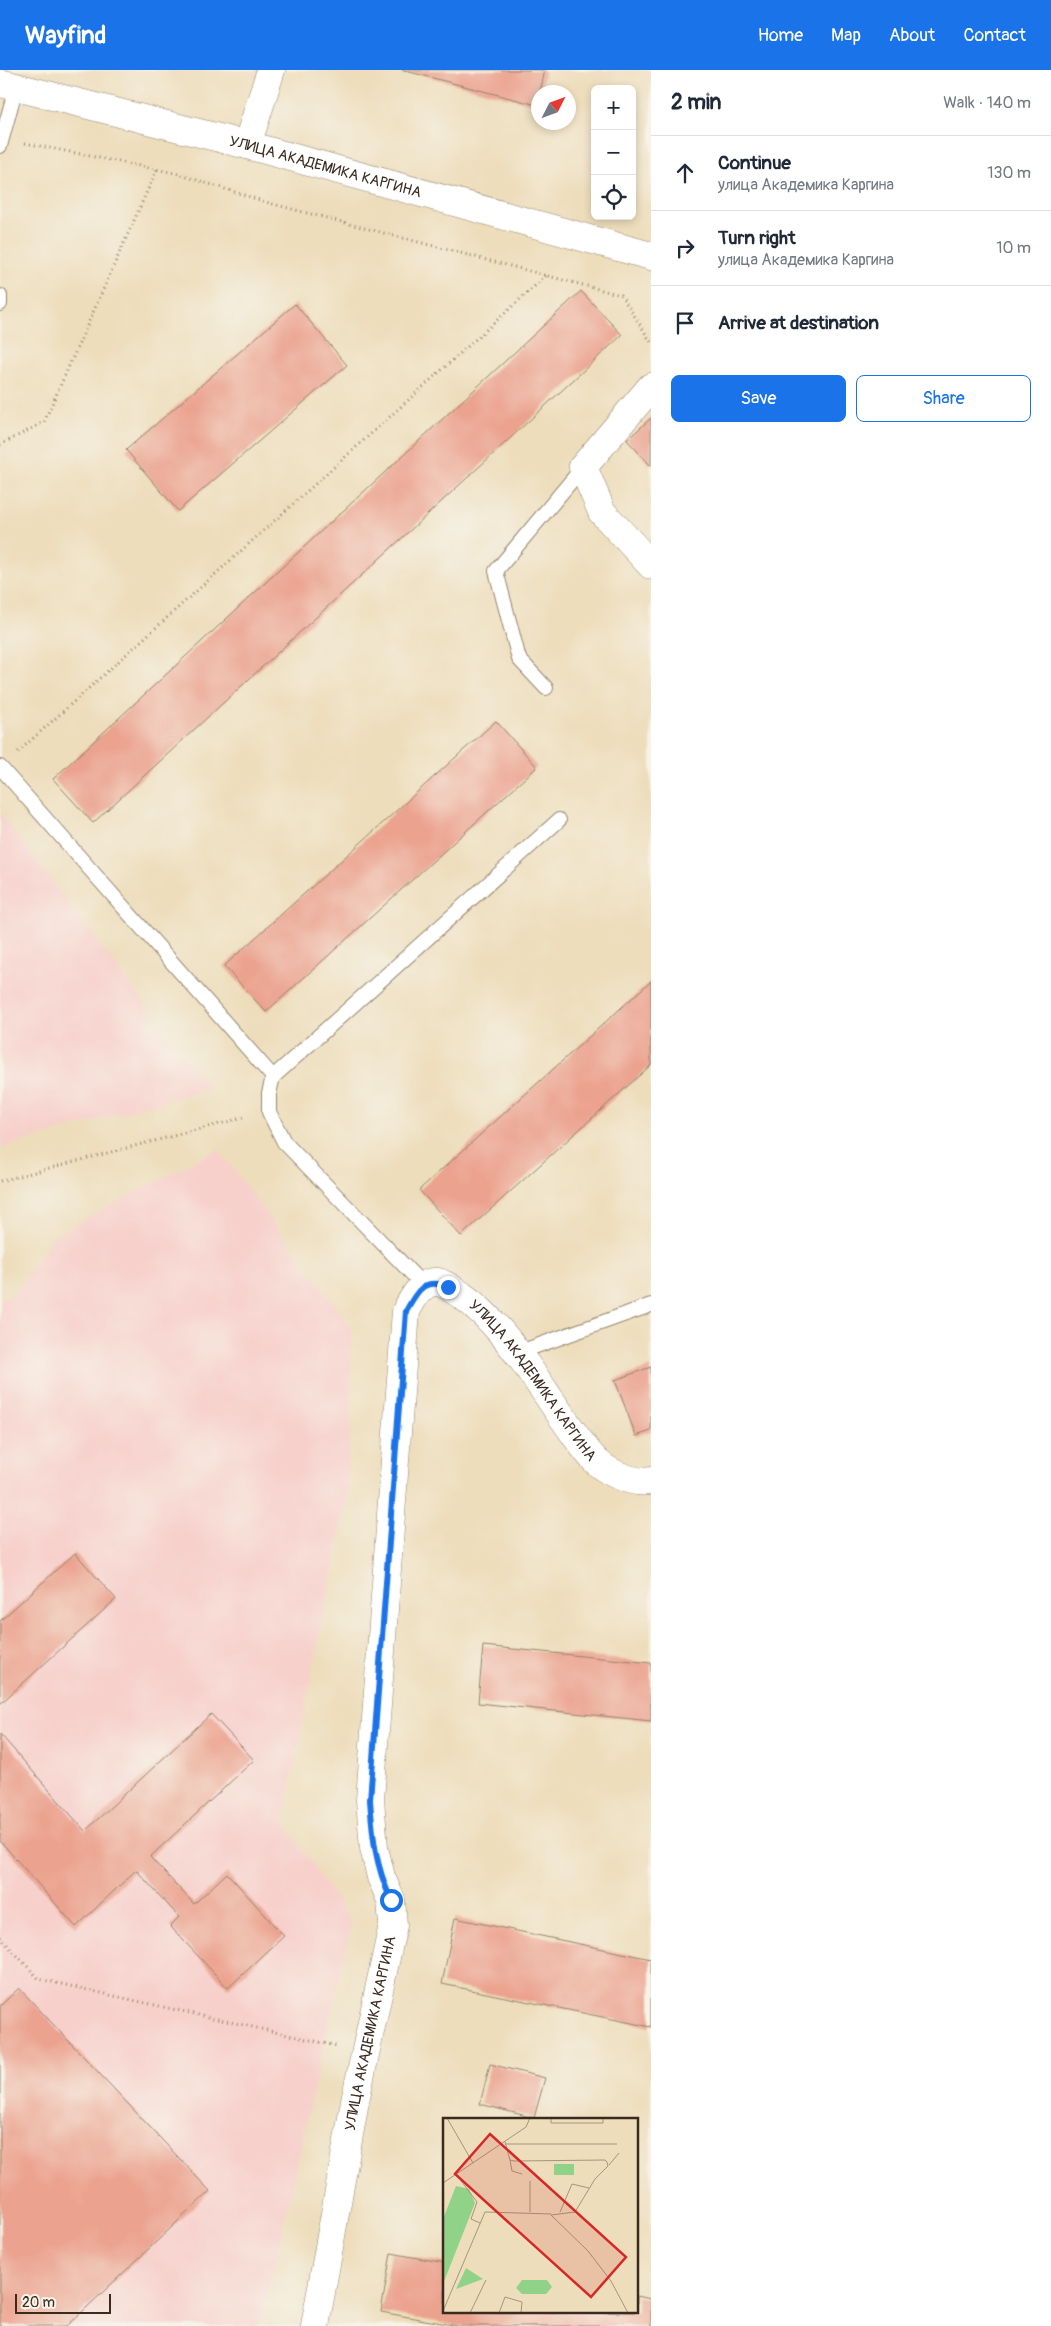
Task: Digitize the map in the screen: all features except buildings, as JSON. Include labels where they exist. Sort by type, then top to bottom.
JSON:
[{"type":"street","points":[[247,145],[271,70]]},
{"type":"street","name":"УЛИЦА АКАДЕМИКА КАРГИНА","points":[[8,85],[247,145],[651,256]]},
{"type":"street","points":[[651,387],[583,467],[602,512],[651,564]]},
{"type":"street","name":"УЛИЦА АКАДЕМИКА КАРГИНА","points":[[315,2326],[365,2052],[393,1925],[391,1900],[381,1877],[374,1848],[370,1800],[406,1311],[416,1293],[424,1286],[436,1282],[474,1303],[517,1353],[587,1452],[599,1463],[626,1478],[651,1481]]},
{"type":"lane","points":[[2,142],[8,85]]},
{"type":"lane","points":[[0,296],[0,304]]},
{"type":"lane","points":[[546,688],[519,659],[496,571],[583,467]]},
{"type":"lane","points":[[0,768],[273,1077]]},
{"type":"lane","points":[[424,1286],[284,1142],[269,1112],[269,1092],[273,1077],[559,820]]},
{"type":"lane","points":[[517,1353],[651,1305]]},
{"type":"path","points":[[2,142],[157,169],[269,203],[621,295],[651,342]]},
{"type":"path","points":[[0,446],[44,422],[157,169]]},
{"type":"path","points":[[0,768],[547,275]]},
{"type":"path","points":[[0,1181],[269,1112]]},
{"type":"path","points":[[0,1937],[39,1979],[365,2052]]},
{"type":"shaded area","points":[[0,814],[209,1089],[0,1148]]},
{"type":"shaded area","points":[[218,1149],[352,1329],[348,1488],[283,1821],[351,1922],[260,2326],[0,2326],[0,1298],[14,1295],[55,1235]]},
{"type":"route","points":[[391,1900],[381,1877],[374,1848],[370,1800],[406,1311],[416,1293],[424,1286],[436,1282],[448,1287]]}]
